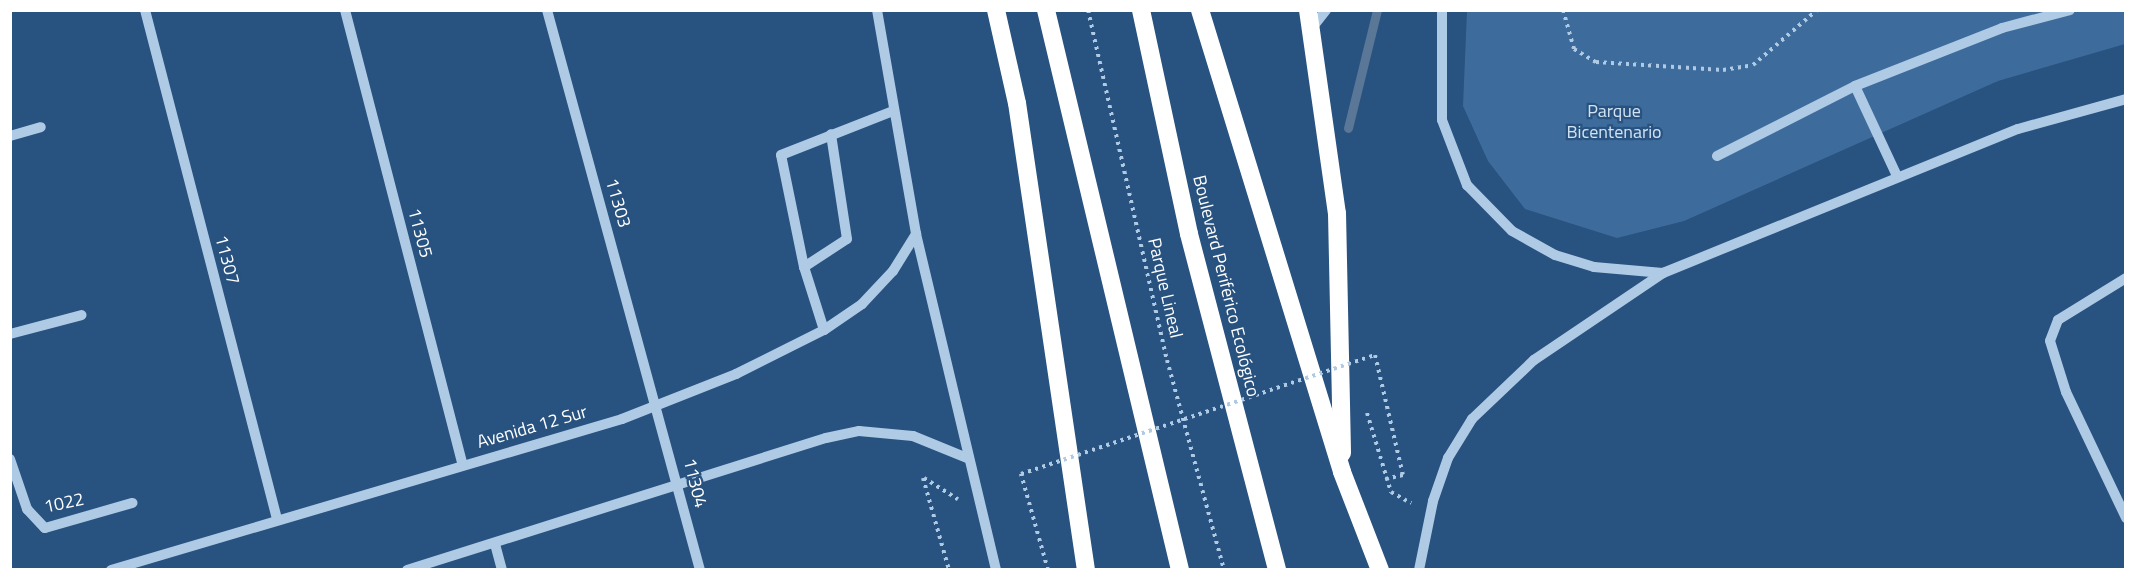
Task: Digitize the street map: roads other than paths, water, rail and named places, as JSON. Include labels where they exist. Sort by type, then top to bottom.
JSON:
[{"type":"highway","points":[[996,10],[1017,103],[1086,570]]},
{"type":"highway","points":[[1046,10],[1180,570]]},
{"type":"highway","name":"Boulevard Periférico Ecológico","points":[[1141,10],[1189,234],[1277,570]]},
{"type":"highway","points":[[1200,10],[1342,472],[1380,570]]},
{"type":"highway","points":[[1310,19],[1337,213],[1342,472]]},
{"type":"street","name":"11307","points":[[145,10],[277,519]]},
{"type":"street","name":"11305","points":[[345,10],[462,464]]},
{"type":"street","name":"11303","points":[[547,10],[658,404]]},
{"type":"street","points":[[877,10],[916,234],[967,458],[996,570]]},
{"type":"street","points":[[1310,19],[1326,10]]},
{"type":"street","points":[[1442,10],[1442,120],[1467,185],[1512,231],[1555,255],[1594,267],[1663,273]]},
{"type":"street","points":[[1717,156],[1856,86],[2002,28],[2070,10]]},
{"type":"street","points":[[1856,86],[1897,176]]},
{"type":"street","points":[[1419,570],[1433,501],[1448,458],[1472,419],[1501,388],[1663,273],[1897,176],[2018,129],[2126,99]]},
{"type":"street","points":[[824,330],[804,267],[779,164],[788,149],[893,111]]},
{"type":"street","points":[[10,136],[41,127]]},
{"type":"street","points":[[804,267],[847,239],[831,134]]},
{"type":"street","name":"Avenida 12 Sur","points":[[111,570],[658,404],[824,330],[862,304],[893,272],[916,234]]},
{"type":"street","points":[[2126,278],[2058,320],[2050,341],[2066,392],[2126,518]]},
{"type":"street","points":[[10,334],[82,315]]},
{"type":"street","name":"11304","points":[[658,404],[699,570]]},
{"type":"street","points":[[407,570],[859,431],[913,436],[967,458]]},
{"type":"street","name":"1022","points":[[10,459],[27,509],[45,528],[132,503]]},
{"type":"street","points":[[495,544],[502,570]]},
{"type":"waterway","points":[[1348,128],[1377,10]]},
{"type":"park label","name":"Parque Bicentenario","points":[[1614,122]]}]
